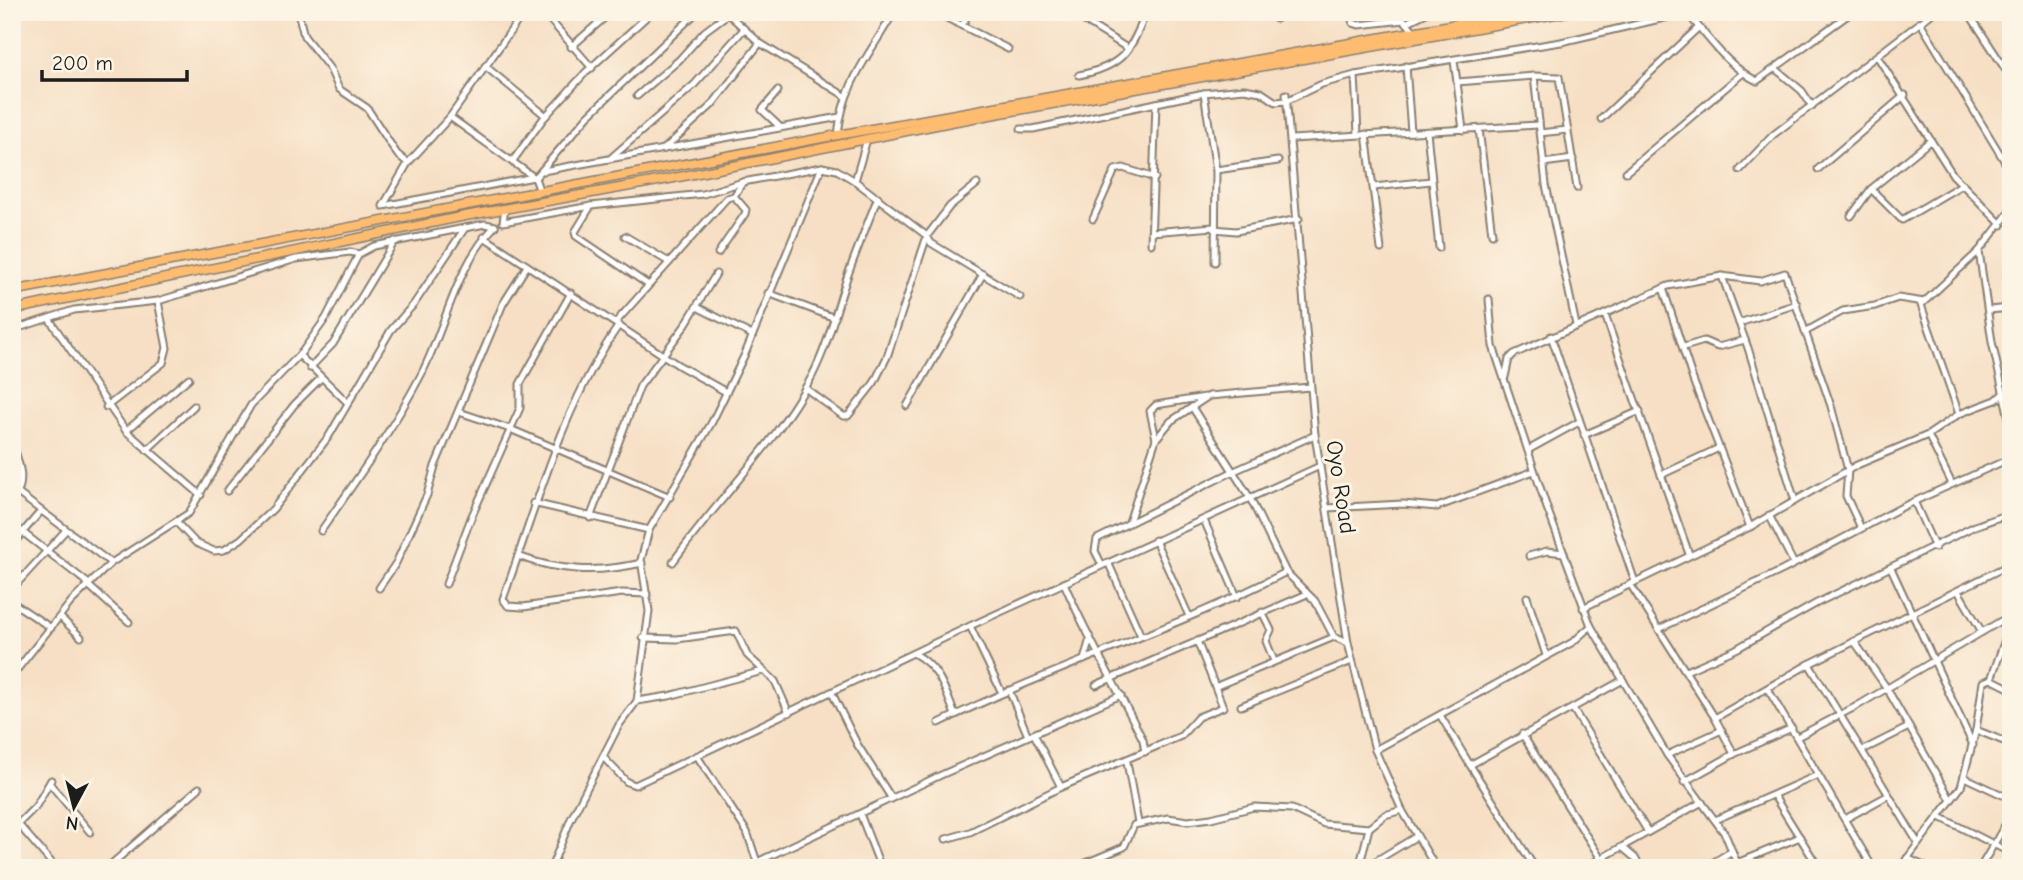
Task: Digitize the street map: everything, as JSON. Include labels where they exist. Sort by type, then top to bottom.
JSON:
[{"type":"highway","points":[[12,310],[505,208],[867,139],[950,119],[1522,12]]},
{"type":"highway","points":[[12,291],[838,135],[950,119],[1567,12]]},
{"type":"street","points":[[298,12],[304,36],[330,69],[339,89],[367,108],[397,154],[408,163]]},
{"type":"street","points":[[524,12],[450,117],[408,163],[383,206],[535,177],[543,171],[588,116],[697,12]]},
{"type":"street","points":[[543,12],[592,68]]},
{"type":"street","points":[[571,47],[611,12]]},
{"type":"street","points":[[512,162],[546,116],[652,12]]},
{"type":"street","points":[[838,135],[845,96],[854,74],[867,59],[894,12]]},
{"type":"street","points":[[935,12],[1008,49]]},
{"type":"street","points":[[962,26],[970,12]]},
{"type":"street","points":[[1070,12],[1127,48]]},
{"type":"street","points":[[1079,75],[1111,67],[1118,62],[1146,12]]},
{"type":"street","points":[[1349,12],[1353,23],[1359,25],[1408,22],[1428,12]]},
{"type":"street","points":[[1021,129],[1033,130],[1204,93],[1244,89],[1261,92],[1276,102],[1322,84],[1356,75],[1561,42],[1688,12],[1698,28],[1743,73],[1757,81],[1777,70],[1852,12]]},
{"type":"street","points":[[1740,170],[1773,135],[1934,12]]},
{"type":"street","points":[[1968,12],[2011,78]]},
{"type":"street","points":[[637,96],[727,13],[760,43],[845,96]]},
{"type":"street","points":[[1408,22],[1415,32]]},
{"type":"street","points":[[1920,22],[2011,172]]},
{"type":"street","points":[[1601,119],[1698,28]]},
{"type":"street","points":[[609,159],[694,85],[744,29]]},
{"type":"street","points":[[663,151],[712,105],[760,43]]},
{"type":"street","points":[[1877,56],[1905,95],[1930,141],[1963,184],[2002,225]]},
{"type":"street","points":[[1454,61],[1463,130]]},
{"type":"street","points":[[485,66],[546,116]]},
{"type":"street","points":[[1406,66],[1411,132]]},
{"type":"street","points":[[1777,70],[1802,91],[1812,106]]},
{"type":"street","points":[[1626,172],[1743,73]]},
{"type":"street","points":[[1356,75],[1358,134]]},
{"type":"street","points":[[1457,82],[1534,76],[1559,77],[1577,188]]},
{"type":"street","points":[[1534,76],[1543,163],[1561,267],[1576,325]]},
{"type":"street","points":[[778,91],[762,110],[779,125]]},
{"type":"street","points":[[1204,93],[1216,170],[1216,262]]},
{"type":"street","points":[[1818,169],[1905,95]]},
{"type":"street","name":"Oyo Road","points":[[1286,98],[1299,219],[1315,435],[1348,643],[1375,750],[1402,810],[1436,868]]},
{"type":"street","points":[[1151,244],[1156,103]]},
{"type":"street","points":[[450,117],[535,177],[540,192]]},
{"type":"street","points":[[543,171],[663,151],[779,125],[840,117]]},
{"type":"street","points":[[1291,139],[1538,125]]},
{"type":"street","points":[[1479,129],[1492,234]]},
{"type":"street","points":[[1539,133],[1568,130]]},
{"type":"street","points":[[1427,132],[1439,248]]},
{"type":"street","points":[[1366,134],[1381,249]]},
{"type":"street","points":[[855,181],[867,139]]},
{"type":"street","points":[[1851,216],[1871,189],[1930,141]]},
{"type":"street","points":[[1543,163],[1573,159]]},
{"type":"street","points":[[1216,170],[1278,162]]},
{"type":"street","points":[[551,868],[618,725],[637,701],[643,638],[649,611],[642,563],[649,530],[670,497],[726,392],[822,167]]},
{"type":"street","points":[[321,531],[390,432],[432,351],[460,274],[484,237],[503,222],[592,206],[703,194],[743,182],[822,167],[837,170],[855,181],[927,236],[931,243],[1020,297]]},
{"type":"street","points":[[1093,219],[1115,170],[1123,168],[1155,178]]},
{"type":"street","points":[[1374,187],[1431,180]]},
{"type":"street","points":[[734,197],[743,182]]},
{"type":"street","points":[[805,388],[843,416],[853,411],[874,383],[887,357],[927,236],[950,206],[977,184]]},
{"type":"street","points":[[1871,189],[1902,220],[1963,184]]},
{"type":"street","points":[[718,253],[745,215],[746,210],[734,197]]},
{"type":"street","points":[[647,594],[622,593],[544,606],[508,606],[503,598],[534,503],[593,363],[617,323],[647,284],[727,198],[734,197]]},
{"type":"street","points":[[673,562],[717,502],[751,469],[805,388],[824,353],[849,272],[878,197]]},
{"type":"street","points":[[592,206],[575,232],[576,236],[647,284]]},
{"type":"street","points":[[503,222],[505,208]]},
{"type":"street","points":[[1805,331],[1843,311],[1875,306],[1898,298],[1920,302],[1929,299],[1979,251],[2002,225],[2011,210]]},
{"type":"street","points":[[1152,232],[1214,228],[1236,232],[1299,219]]},
{"type":"street","points":[[12,676],[89,584],[111,564],[189,513],[251,405],[299,355],[326,318],[359,254],[374,246],[485,224],[495,226]]},
{"type":"street","points":[[176,522],[204,549],[224,550],[241,539],[273,509],[329,436],[391,330],[414,303],[465,228]]},
{"type":"street","points":[[625,236],[669,261]]},
{"type":"street","points":[[484,237],[662,354],[726,392]]},
{"type":"street","points":[[310,368],[333,344],[395,242]]},
{"type":"street","points":[[1979,251],[1992,342],[2009,408],[2011,427]]},
{"type":"street","points":[[12,330],[50,320],[74,310],[158,301],[296,259],[350,252],[359,254]]},
{"type":"street","points":[[379,587],[396,563],[427,495],[435,466],[460,412],[503,304],[527,266]]},
{"type":"street","points":[[1504,380],[1509,359],[1514,354],[1663,288],[1722,276],[1760,281],[1785,273],[1831,406],[1848,470],[1846,496],[1861,528]]},
{"type":"street","points":[[590,518],[640,386],[697,307],[716,274]]},
{"type":"street","points":[[907,406],[984,274]]},
{"type":"street","points":[[1722,276],[1745,340],[1795,501]]},
{"type":"street","points":[[1663,288],[1719,448],[1750,527]]},
{"type":"street","points":[[446,584],[520,408],[520,384],[571,293]]},
{"type":"street","points":[[768,293],[835,318]]},
{"type":"street","points":[[1489,299],[1493,346],[1534,471],[1591,626],[1684,782],[1715,820],[1738,866],[1800,836]]},
{"type":"street","points":[[106,407],[163,363],[167,348],[158,301]]},
{"type":"street","points":[[1920,302],[1959,414]]},
{"type":"street","points":[[1739,323],[1797,304]]},
{"type":"street","points":[[697,307],[752,335]]},
{"type":"street","points":[[1989,310],[2011,308]]},
{"type":"street","points":[[1605,315],[1689,554]]},
{"type":"street","points":[[50,320],[88,372],[106,407],[126,431],[201,495]]},
{"type":"street","points":[[1551,336],[1633,583],[1734,754]]},
{"type":"street","points":[[1684,347],[1704,341],[1718,347],[1745,340]]},
{"type":"street","points":[[299,355],[348,403]]},
{"type":"street","points":[[126,431],[189,378]]},
{"type":"street","points":[[227,491],[294,405],[321,378]]},
{"type":"street","points":[[1156,439],[1150,411],[1156,405],[1209,396],[1310,387]]},
{"type":"street","points":[[1583,608],[1689,554],[1750,527],[1848,470],[1928,435],[1959,414],[1996,400],[2004,393]]},
{"type":"street","points":[[1129,522],[1156,439],[1171,421],[1209,396]]},
{"type":"street","points":[[147,450],[194,407]]},
{"type":"street","points":[[1192,407],[1250,498],[1286,572],[1315,601],[1334,637],[1348,643]]},
{"type":"street","points":[[1584,435],[1640,411]]},
{"type":"street","points":[[460,412],[510,429],[670,497]]},
{"type":"street","points":[[1528,450],[1579,422]]},
{"type":"street","points":[[1141,636],[1105,563],[1095,551],[1097,539],[1232,472],[1315,435]]},
{"type":"street","points":[[1928,435],[1952,484]]},
{"type":"street","points":[[12,442],[22,477],[19,494],[12,502]]},
{"type":"street","points":[[1661,474],[1719,448]]},
{"type":"street","points":[[1659,629],[1794,564],[1914,501],[2011,458]]},
{"type":"street","points":[[603,757],[626,782],[635,785],[1105,563],[1320,466]]},
{"type":"street","points":[[1327,508],[1403,504],[1437,507],[1534,471]]},
{"type":"street","points":[[19,494],[111,564]]},
{"type":"street","points":[[1914,501],[1935,548]]},
{"type":"street","points":[[534,503],[649,530]]},
{"type":"street","points":[[12,545],[41,511]]},
{"type":"street","points":[[1686,671],[1736,649],[1817,603],[1935,548],[1975,526],[2011,513]]},
{"type":"street","points":[[1769,515],[1794,564]]},
{"type":"street","points":[[1204,520],[1237,597]]},
{"type":"street","points":[[12,524],[89,584],[129,622]]},
{"type":"street","points":[[12,589],[66,530]]},
{"type":"street","points":[[1155,540],[1189,616]]},
{"type":"street","points":[[1529,556],[1547,551],[1564,553]]},
{"type":"street","points":[[518,556],[557,568],[593,571],[642,563]]},
{"type":"street","points":[[1715,718],[1854,640],[2011,564]]},
{"type":"street","points":[[1891,568],[1973,745]]},
{"type":"street","points":[[939,723],[1009,691],[1237,597],[1286,572]]},
{"type":"street","points":[[1064,583],[1089,642],[1100,654],[1113,678],[1143,740],[1145,751]]},
{"type":"street","points":[[1958,591],[1982,632]]},
{"type":"street","points":[[1096,685],[1307,594]]},
{"type":"street","points":[[1527,597],[1546,656]]},
{"type":"street","points":[[12,602],[51,628]]},
{"type":"street","points":[[1262,612],[1271,630],[1266,641],[1274,661]]},
{"type":"street","points":[[1797,737],[2011,615]]},
{"type":"street","points":[[60,617],[81,637]]},
{"type":"street","points":[[1991,679],[2011,623]]},
{"type":"street","points":[[970,626],[1002,694]]},
{"type":"street","points":[[1375,750],[1573,642],[1591,626]]},
{"type":"street","points":[[643,638],[677,639],[734,630],[747,654],[775,681],[789,713]]},
{"type":"street","points":[[1217,686],[1334,637]]},
{"type":"street","points":[[1854,640],[1886,687],[1951,800]]},
{"type":"street","points":[[946,839],[971,832],[1061,787],[1127,762],[1145,751],[1181,736],[1198,717],[1223,707],[1217,686],[1197,641]]},
{"type":"street","points":[[1084,660],[1089,642]]},
{"type":"street","points":[[928,647],[930,662],[939,676],[955,715]]},
{"type":"street","points":[[915,654],[930,662]]},
{"type":"street","points":[[1241,706],[1352,661]]},
{"type":"street","points":[[12,662],[20,667]]},
{"type":"street","points":[[1809,664],[1918,843]]},
{"type":"street","points":[[637,701],[669,696],[763,671]]},
{"type":"street","points":[[1900,868],[1940,817],[1964,777],[1976,730],[1983,682],[1991,679],[2011,689]]},
{"type":"street","points":[[1470,765],[1623,680]]},
{"type":"street","points":[[1768,690],[1873,868]]},
{"type":"street","points":[[1009,691],[1061,787]]},
{"type":"street","points":[[832,693],[857,744],[892,799]]},
{"type":"street","points":[[697,756],[747,832],[757,862],[1121,695]]},
{"type":"street","points":[[1573,709],[1648,832]]},
{"type":"street","points":[[1440,715],[1535,868]]},
{"type":"street","points":[[1863,750],[1909,727]]},
{"type":"street","points":[[1684,782],[1734,754],[1792,728]]},
{"type":"street","points":[[1667,755],[1722,730]]},
{"type":"street","points":[[1976,730],[2011,744]]},
{"type":"street","points":[[1522,734],[1601,859]]},
{"type":"street","points":[[1127,762],[1138,823]]},
{"type":"street","points":[[1715,820],[1818,775]]},
{"type":"street","points":[[1964,777],[2011,799]]},
{"type":"street","points":[[56,868],[18,824],[51,782],[90,832]]},
{"type":"street","points":[[107,868],[199,788]]},
{"type":"street","points":[[1844,819],[1889,795]]},
{"type":"street","points":[[1774,796],[1819,868]]},
{"type":"street","points":[[1584,868],[1702,802]]},
{"type":"street","points":[[1074,868],[1124,847],[1132,828],[1138,823],[1168,818],[1188,821],[1254,807],[1292,808],[1324,824],[1368,828]]},
{"type":"street","points":[[1359,868],[1368,828],[1385,815],[1402,810]]},
{"type":"street","points":[[860,814],[881,868]]},
{"type":"street","points":[[1980,868],[2011,815]]},
{"type":"street","points":[[1940,817],[2011,853]]},
{"type":"street","points":[[1364,868],[1376,864],[1417,836]]},
{"type":"street","points":[[1622,847],[1636,858],[1641,868]]},
{"type":"street","points":[[1704,868],[1732,851]]},
{"type":"street","points":[[1907,858],[1928,868]]}]
